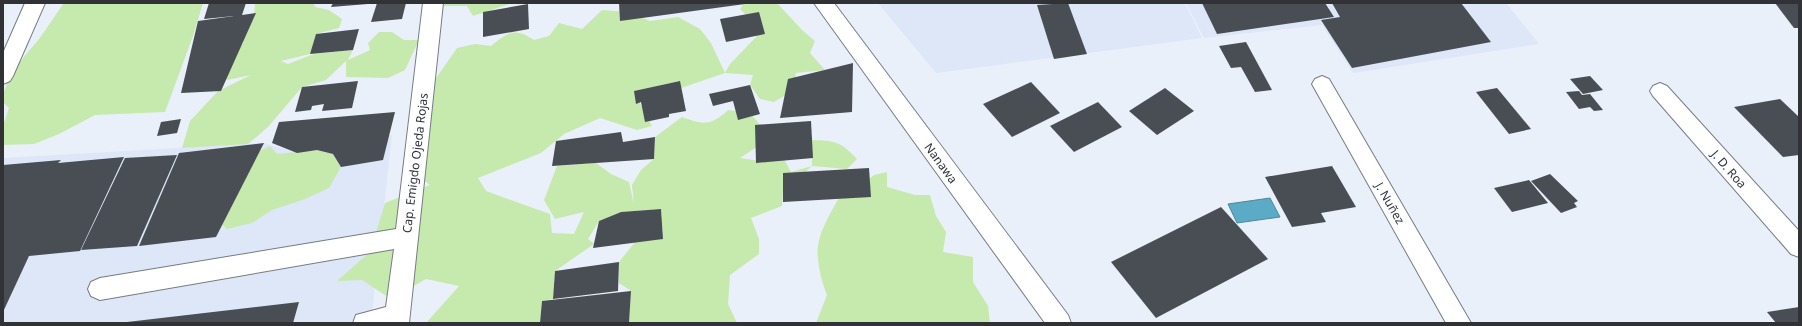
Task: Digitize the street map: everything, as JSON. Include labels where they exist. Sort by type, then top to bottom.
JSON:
[{"type":"street","points":[[3,76],[35,3]]},
{"type":"street","name":"Cap. Emigdo Ojeda Rojas","points":[[397,319],[433,3]]},
{"type":"street","name":"Nanawa","points":[[824,3],[1059,323]]},
{"type":"street","name":"J. Nuñez","points":[[1322,84],[1458,323]]},
{"type":"street","name":"J. D. Roa","points":[[1660,91],[1799,248]]},
{"type":"street","points":[[100,289],[407,237]]},
{"type":"street","points":[[365,323],[397,319]]},
{"type":"shaded area","points":[[878,3],[1185,3],[1202,38],[936,73]]},
{"type":"shaded area","points":[[1186,3],[1506,3],[1539,44],[1353,73],[1322,25],[1204,38]]},
{"type":"shaded area","points":[[392,135],[371,323],[3,323],[3,158],[264,143],[297,153]]},
{"type":"green space","points":[[64,3],[203,3],[193,36],[165,112],[95,115],[59,134],[34,144],[3,145],[3,126],[9,108],[3,102],[7,84],[21,60],[39,39]]},
{"type":"green space","points":[[255,3],[314,3],[315,7],[329,10],[342,19],[339,28],[316,34],[310,54],[281,61],[288,64],[314,54],[353,50],[348,60],[370,50],[368,43],[379,32],[392,32],[404,40],[419,40],[405,70],[388,78],[346,77],[346,61],[326,80],[302,87],[268,127],[248,144],[182,148],[190,121],[218,91],[251,75],[227,80],[221,70],[244,42],[235,41],[254,17]]},
{"type":"green space","points":[[443,3],[512,3],[473,16],[467,6],[441,6]]},
{"type":"green space","points":[[744,3],[777,3],[802,30],[815,41],[810,53],[825,70],[796,73],[794,90],[774,102],[760,99],[750,85],[753,75],[725,73],[730,64],[757,36],[749,18],[740,9]]},
{"type":"green space","points":[[602,10],[628,12],[650,21],[678,17],[700,29],[711,43],[725,73],[681,88],[679,81],[635,91],[636,96],[652,126],[637,130],[600,118],[564,134],[541,153],[478,178],[486,191],[550,214],[552,233],[574,234],[584,212],[555,219],[544,200],[557,166],[596,163],[611,174],[629,182],[634,205],[632,185],[641,170],[654,159],[655,137],[682,117],[701,123],[717,119],[728,110],[750,113],[761,126],[766,141],[740,158],[760,161],[784,159],[791,172],[812,166],[783,191],[782,206],[751,218],[759,239],[759,254],[730,275],[728,304],[737,323],[629,323],[631,291],[619,283],[619,262],[635,242],[663,238],[661,209],[621,212],[599,221],[588,239],[594,244],[555,271],[553,299],[542,301],[540,323],[426,323],[459,286],[426,279],[391,299],[362,280],[337,281],[370,252],[385,203],[430,185],[407,167],[423,97],[457,48],[475,44],[491,46],[502,37],[516,32],[534,40],[549,36],[559,23],[582,29]]},
{"type":"green space","points":[[812,140],[837,143],[857,159],[847,169],[812,166]]},
{"type":"green space","points":[[270,146],[277,154],[317,150],[333,154],[341,167],[329,188],[305,199],[272,210],[252,223],[227,229],[216,219],[254,154]]},
{"type":"green space","points":[[887,172],[887,187],[915,195],[930,195],[936,216],[946,232],[943,252],[973,257],[973,282],[988,306],[990,323],[816,323],[827,295],[821,278],[818,258],[819,240],[824,226],[841,194],[844,198],[874,175]]},
{"type":"water","points":[[1270,198],[1280,217],[1237,223],[1228,204]]},
{"type":"building","points":[[209,3],[246,3],[242,15],[256,13],[221,91],[181,93],[198,21],[234,16],[204,19]]},
{"type":"building","points":[[333,3],[367,3],[368,4],[331,7]]},
{"type":"building","points":[[377,3],[406,3],[402,19],[371,22]]},
{"type":"building","points":[[619,3],[745,3],[745,4],[620,21]]},
{"type":"building","points":[[1068,3],[1087,54],[1054,59],[1037,5]]},
{"type":"building","points":[[1202,3],[1325,3],[1334,17],[1217,34]]},
{"type":"building","points":[[1332,3],[1461,3],[1491,42],[1352,68],[1321,20],[1340,17]]},
{"type":"building","points":[[1775,3],[1799,3],[1799,28],[1794,28]]},
{"type":"building","points":[[528,4],[529,29],[483,37],[483,12]]},
{"type":"building","points":[[759,12],[765,34],[726,42],[720,19]]},
{"type":"building","points":[[359,29],[353,50],[310,54],[316,34]]},
{"type":"building","points":[[1246,42],[1272,90],[1255,92],[1241,67],[1231,68],[1219,46]]},
{"type":"building","points":[[853,63],[852,112],[780,118],[788,79]]},
{"type":"building","points":[[1590,76],[1603,90],[1583,94],[1570,79]]},
{"type":"building","points":[[358,81],[352,108],[322,111],[324,104],[312,106],[311,110],[295,112],[302,87]]},
{"type":"building","points":[[680,81],[686,111],[669,114],[669,117],[645,122],[641,102],[636,104],[634,91]]},
{"type":"building","points":[[1031,82],[1060,113],[1012,137],[983,104]]},
{"type":"building","points":[[750,85],[760,114],[738,120],[733,101],[713,106],[709,94]]},
{"type":"building","points":[[1165,88],[1194,111],[1157,135],[1129,111]]},
{"type":"building","points":[[1497,88],[1531,129],[1509,134],[1476,92]]},
{"type":"building","points":[[1579,91],[1582,95],[1590,94],[1603,110],[1594,111],[1590,107],[1579,109],[1566,92]]},
{"type":"building","points":[[1780,99],[1799,117],[1799,155],[1783,157],[1734,107]]},
{"type":"building","points":[[1098,102],[1122,127],[1074,152],[1050,126]]},
{"type":"building","points":[[395,112],[383,160],[341,167],[333,154],[317,150],[297,153],[272,143],[279,122]]},
{"type":"building","points":[[181,119],[177,133],[157,136],[161,122]]},
{"type":"building","points":[[811,121],[813,158],[756,163],[755,125]]},
{"type":"building","points":[[621,132],[623,142],[655,137],[654,159],[552,166],[556,141]]},
{"type":"building","points":[[264,143],[216,237],[139,246],[179,153]]},
{"type":"building","points":[[177,155],[137,246],[81,250],[125,158]]},
{"type":"building","points":[[124,157],[80,251],[29,256],[3,312],[3,165],[61,160],[58,163]]},
{"type":"building","points":[[1332,166],[1356,207],[1321,213],[1326,222],[1292,227],[1265,177]]},
{"type":"building","points":[[869,168],[871,197],[783,202],[783,173]]},
{"type":"building","points":[[1550,174],[1578,201],[1574,203],[1577,207],[1561,213],[1531,181]]},
{"type":"building","points":[[1529,180],[1548,203],[1512,212],[1494,188]]},
{"type":"building","points":[[1221,207],[1268,259],[1156,318],[1111,262]]},
{"type":"building","points":[[661,209],[663,239],[593,248],[599,221],[621,212]]},
{"type":"building","points":[[619,262],[618,291],[553,299],[555,271]]},
{"type":"building","points":[[631,291],[629,323],[540,323],[542,301]]},
{"type":"building","points":[[299,302],[293,323],[127,323],[127,322]]},
{"type":"building","points":[[1799,307],[1799,323],[1776,323],[1767,312]]}]
